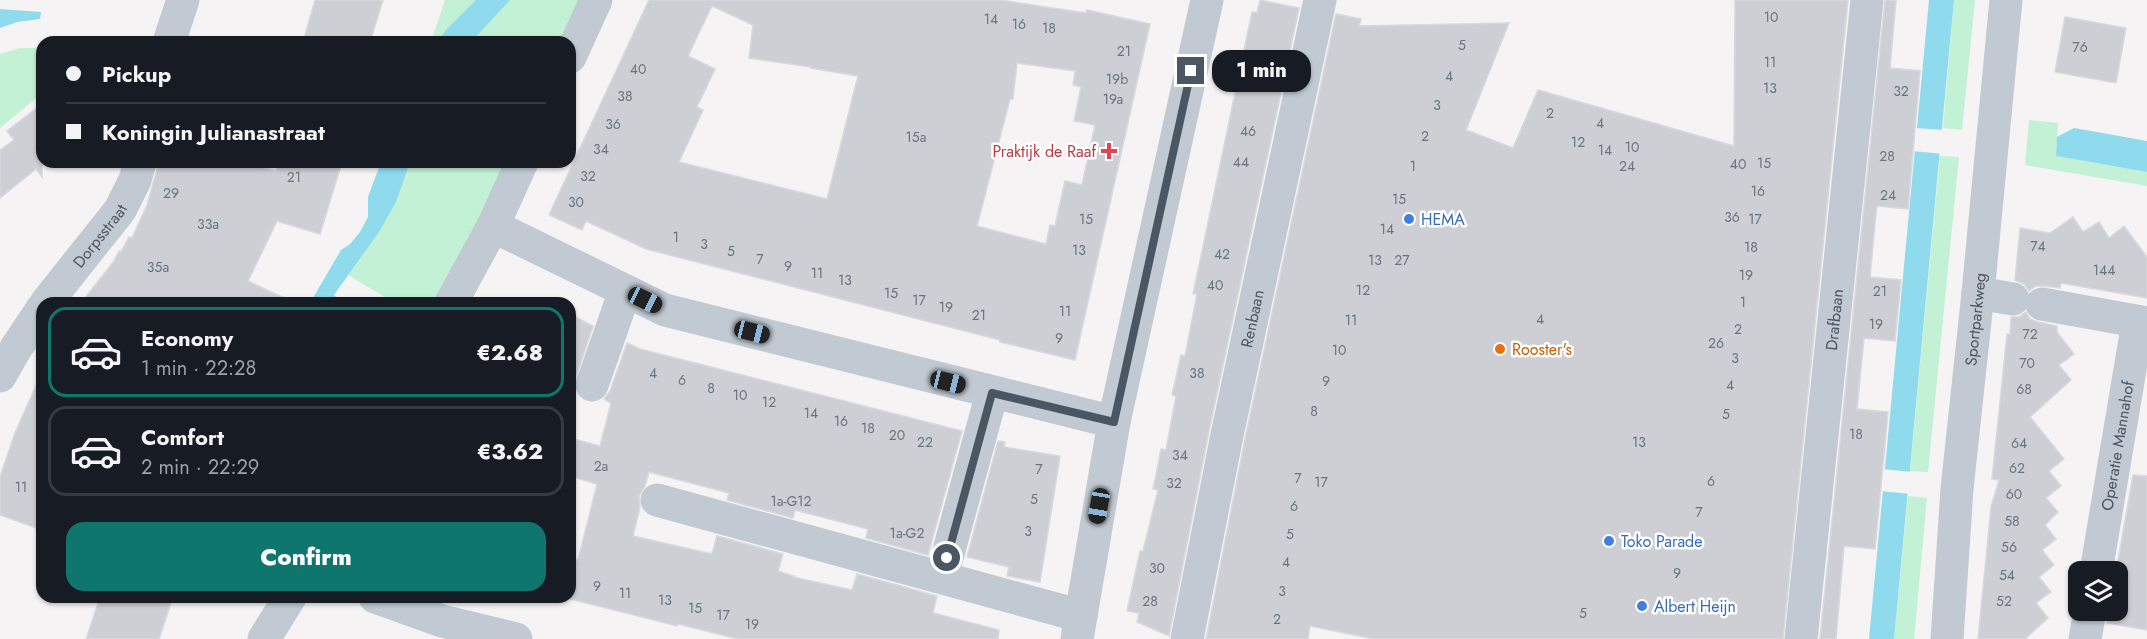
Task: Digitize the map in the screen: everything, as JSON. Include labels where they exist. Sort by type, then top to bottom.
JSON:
[{"type":"street","points":[[171,36],[183,0]]},
{"type":"street","points":[[576,44],[596,0]]},
{"type":"street","points":[[657,500],[942,576],[1079,627],[1114,422],[1207,0]]},
{"type":"street","name":"Renbaan","points":[[1187,639],[1227,435],[1320,0]]},
{"type":"street","name":"Drafbaan","points":[[1801,639],[1867,0]]},
{"type":"street","name":"Sportparkweg","points":[[1947,639],[1957,489],[2006,0]]},
{"type":"street","name":"Dorpsstraat","points":[[51,297],[120,210],[138,168]]},
{"type":"street","points":[[454,297],[493,226],[519,168]]},
{"type":"street","points":[[493,226],[665,310],[1114,422]]},
{"type":"street","points":[[592,385],[625,291]]},
{"type":"street","name":"Operatie Mannahof","points":[[1978,293],[2142,323],[2098,561]]},
{"type":"street","points":[[0,376],[36,318]]},
{"type":"street","points":[[942,576],[992,393]]},
{"type":"street","points":[[264,639],[286,603]]},
{"type":"street","points":[[392,603],[442,621],[516,639]]},
{"type":"street","points":[[2085,639],[2088,621]]},
{"type":"green space","points":[[445,0],[580,0],[564,36],[433,36]]},
{"type":"green space","points":[[1954,0],[1975,0],[1962,130],[1943,128]]},
{"type":"green space","points":[[20,48],[36,48],[36,98],[0,128],[0,54]]},
{"type":"green space","points":[[2029,120],[2058,123],[2056,156],[2147,172],[2147,186],[2025,165]]},
{"type":"green space","points":[[1940,156],[1959,157],[1928,472],[1910,471]]},
{"type":"green space","points":[[389,168],[502,168],[443,297],[385,297],[348,275],[360,259]]},
{"type":"green space","points":[[1908,496],[1927,498],[1914,639],[1894,639]]},
{"type":"water","points":[[476,0],[510,0],[477,36],[442,36]]},
{"type":"water","points":[[1929,0],[1954,0],[1894,639],[1869,639]]},
{"type":"water","points":[[0,9],[41,12],[40,19],[17,22],[0,28]]},
{"type":"water","points":[[2074,128],[2147,141],[2147,172],[2056,156],[2057,137]]},
{"type":"water","points":[[379,168],[408,168],[396,202],[379,232],[334,295],[336,297],[314,297],[341,250],[350,244],[360,232],[368,217],[368,197]]},
{"type":"pier","points":[[1914,128],[1946,130],[1944,154],[1912,151]]},
{"type":"pier","points":[[1882,469],[1913,472],[1911,494],[1880,491]]},
{"type":"building","points":[[315,0],[383,0],[372,36],[305,36]]},
{"type":"building","points":[[649,0],[1000,0],[1086,13],[1087,10],[1150,24],[1075,360],[646,249],[586,221],[582,230],[549,215],[571,168],[576,168],[576,157]],"holes":[[[712,6],[753,25],[749,58],[858,76],[827,199],[679,162],[703,110],[697,107],[715,69],[688,56]],[[1017,63],[1075,71],[1073,85],[1081,87],[1074,121],[1095,125],[1082,185],[1065,181],[1055,226],[1050,225],[1046,244],[977,226],[1010,99],[1013,99]]]},
{"type":"building","points":[[1260,0],[1299,8],[1209,431],[1169,636],[1137,622],[1139,613],[1127,611],[1140,551],[1143,551],[1158,490],[1153,489],[1161,449],[1166,450],[1176,396],[1172,395],[1181,355],[1185,356],[1197,294],[1193,294],[1252,12],[1257,13]]},
{"type":"building","points":[[1735,0],[1848,0],[1783,639],[1374,639],[1310,626],[1308,639],[1206,639],[1245,439],[1336,14],[1361,19],[1359,26],[1509,23],[1466,130],[1513,148],[1538,90],[1734,146]]},
{"type":"building","points":[[1885,0],[1896,0],[1890,68],[1920,71],[1908,209],[1877,206],[1870,277],[1901,280],[1895,341],[1864,338],[1857,409],[1888,412],[1875,549],[1844,546],[1836,639],[1820,639]]},
{"type":"building","points":[[2065,17],[2126,28],[2116,83],[2055,72]]},
{"type":"building","points":[[36,109],[36,168],[42,168],[42,177],[36,169],[0,198],[0,150],[14,140],[7,131]]},
{"type":"building","points":[[157,168],[264,168],[276,171],[277,168],[340,168],[320,234],[277,221],[248,281],[282,297],[86,297],[114,261],[119,251],[121,252],[129,237],[132,238],[147,205]]},
{"type":"building","points":[[2073,217],[2083,232],[2099,222],[2109,238],[2124,226],[2147,257],[2147,298],[2061,283],[2060,288],[2036,286],[2029,291],[2024,284],[2015,280],[2020,228],[2050,233]]},
{"type":"building","points":[[2026,312],[2030,319],[2057,326],[2057,332],[2074,354],[2059,365],[2071,380],[2030,417],[2064,459],[2049,471],[2061,486],[2046,498],[2058,512],[2045,525],[2056,539],[2042,550],[2054,565],[2039,577],[2051,592],[2036,603],[2048,618],[2025,639],[1978,639],[1991,507],[1999,480],[1992,479],[2007,334],[2010,334],[2011,317],[2019,317]]},
{"type":"building","points":[[576,317],[593,326],[576,377]]},
{"type":"building","points":[[627,343],[640,349],[962,431],[928,555],[866,538],[868,529],[795,510],[793,518],[727,500],[729,493],[649,472],[639,496],[640,507],[633,536],[712,554],[717,536],[783,554],[778,571],[793,577],[852,590],[857,574],[937,596],[933,613],[999,630],[998,639],[738,639],[576,601],[576,560],[578,560],[597,484],[576,478],[576,440],[600,446],[611,403],[604,399],[610,391]]},
{"type":"building","points":[[36,386],[36,528],[0,515],[0,477],[15,433]]},
{"type":"building","points":[[998,441],[1005,442],[1004,447],[1060,456],[1040,582],[1007,576],[1009,567],[967,557]]},
{"type":"building","points":[[2133,475],[2147,476],[2147,630],[2107,623],[2107,621],[2128,621],[2128,561],[2118,561]]},
{"type":"building","points":[[98,603],[171,603],[159,639],[86,639]]},
{"type":"place","name":"Praktijk de Raaf","points":[[1109,151]]},
{"type":"place","name":"HEMA","points":[[1409,219]]},
{"type":"place","name":"Rooster's","points":[[1500,349]]},
{"type":"place","name":"Toko Parade","points":[[1609,541]]},
{"type":"place","name":"Albert Heijn","points":[[1642,606]]},
{"type":"route","points":[[947,558],[992,393],[1114,422],[1191,71]]}]
